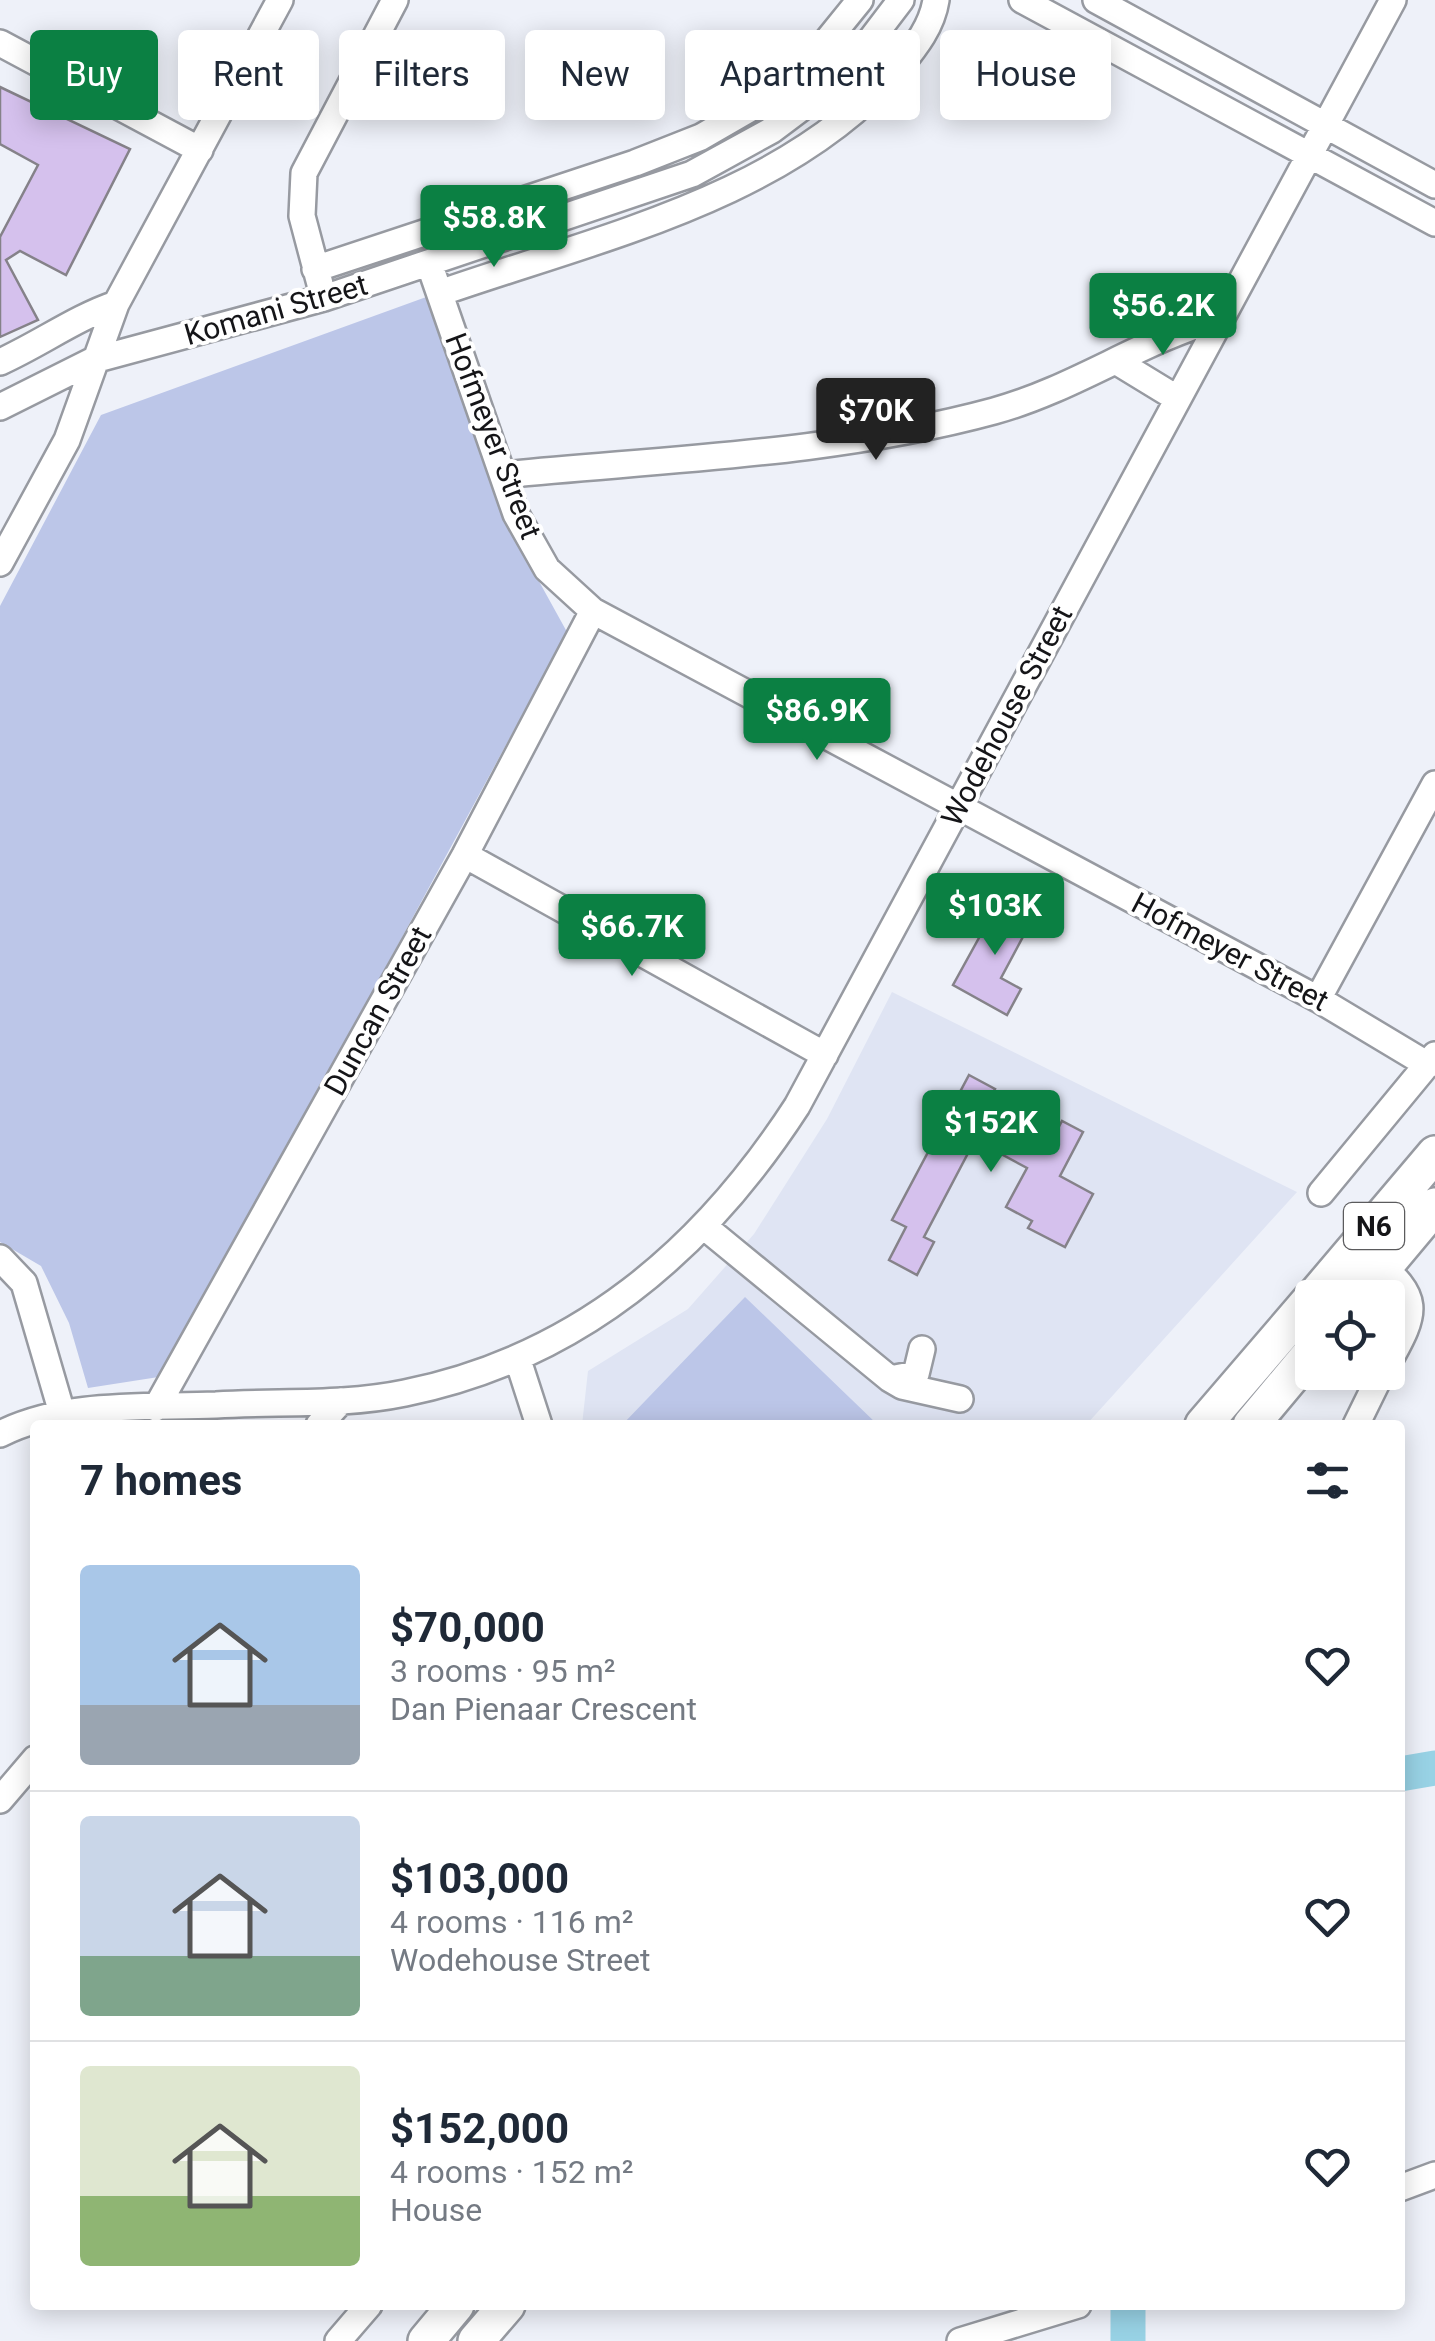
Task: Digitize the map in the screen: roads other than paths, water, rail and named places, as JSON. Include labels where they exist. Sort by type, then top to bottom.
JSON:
[{"type":"highway","name":"N6","points":[[1363,1280],[1370,1256],[1435,1154]]},
{"type":"highway","name":"N6","points":[[1337,1280],[1435,1206]]},
{"type":"highway","name":"N6","points":[[1207,1420],[1295,1319]]},
{"type":"highway","points":[[1255,1420],[1295,1372]]},
{"type":"highway","points":[[426,2341],[452,2310]]},
{"type":"highway","points":[[481,2340],[502,2310]]},
{"type":"street","points":[[0,563],[66,440],[116,304],[280,0]]},
{"type":"street","points":[[324,298],[300,200],[304,173],[394,0]]},
{"type":"street","name":"Komani Street","points":[[315,268],[635,163],[701,136],[777,93],[813,58],[860,0]]},
{"type":"street","name":"Komani Street","points":[[0,407],[94,360],[324,298],[641,193],[731,154],[772,130],[838,78],[900,0]]},
{"type":"street","points":[[440,293],[697,203],[778,163],[850,114],[891,76],[928,28],[936,0]]},
{"type":"street","points":[[1022,0],[1435,223]]},
{"type":"street","points":[[1096,0],[1141,10],[1326,124],[1435,185]]},
{"type":"street","name":"Wodehouse Street","points":[[41,1420],[62,1413],[156,1408],[252,1414],[404,1393],[518,1360],[614,1303],[706,1228],[762,1160],[825,1055],[1393,0]]},
{"type":"street","points":[[1118,52],[1141,10]]},
{"type":"street","points":[[0,42],[200,150]]},
{"type":"street","name":"Hofmeyer Street","points":[[429,263],[502,475],[538,555],[564,587],[593,611],[1432,1060],[1321,1192]]},
{"type":"street","points":[[0,362],[52,338],[76,318],[116,304]]},
{"type":"street","points":[[502,475],[908,431],[996,410],[1119,363],[1152,340],[1219,318]]},
{"type":"street","points":[[1119,363],[1178,399]]},
{"type":"street","name":"Duncan Street","points":[[156,1408],[465,855],[593,611]]},
{"type":"street","points":[[1318,999],[1435,784]]},
{"type":"street","points":[[465,855],[825,1055]]},
{"type":"street","points":[[706,1228],[890,1379],[960,1399]]},
{"type":"street","points":[[1370,1256],[1399,1280]]},
{"type":"street","points":[[0,1258],[24,1283],[62,1413]]},
{"type":"street","points":[[1405,1287],[1409,1298],[1405,1328]]},
{"type":"street","points":[[890,1379],[916,1374],[922,1349]]},
{"type":"street","points":[[518,1360],[537,1420]]},
{"type":"street","points":[[1358,1420],[1373,1390]]},
{"type":"street","points":[[324,1420],[341,1401]]},
{"type":"street","name":"Wodehouse Street","points":[[0,1434],[30,1424]]},
{"type":"street","points":[[0,1800],[30,1765]]},
{"type":"street","points":[[1405,2186],[1435,2176]]},
{"type":"street","points":[[338,2341],[365,2310]]},
{"type":"street","points":[[454,2310],[481,2340]]},
{"type":"street","points":[[960,2341],[1062,2310]]},
{"type":"waterway","points":[[1405,1773],[1435,1768]]},
{"type":"waterway","points":[[1128,2310],[1128,2341]]}]
